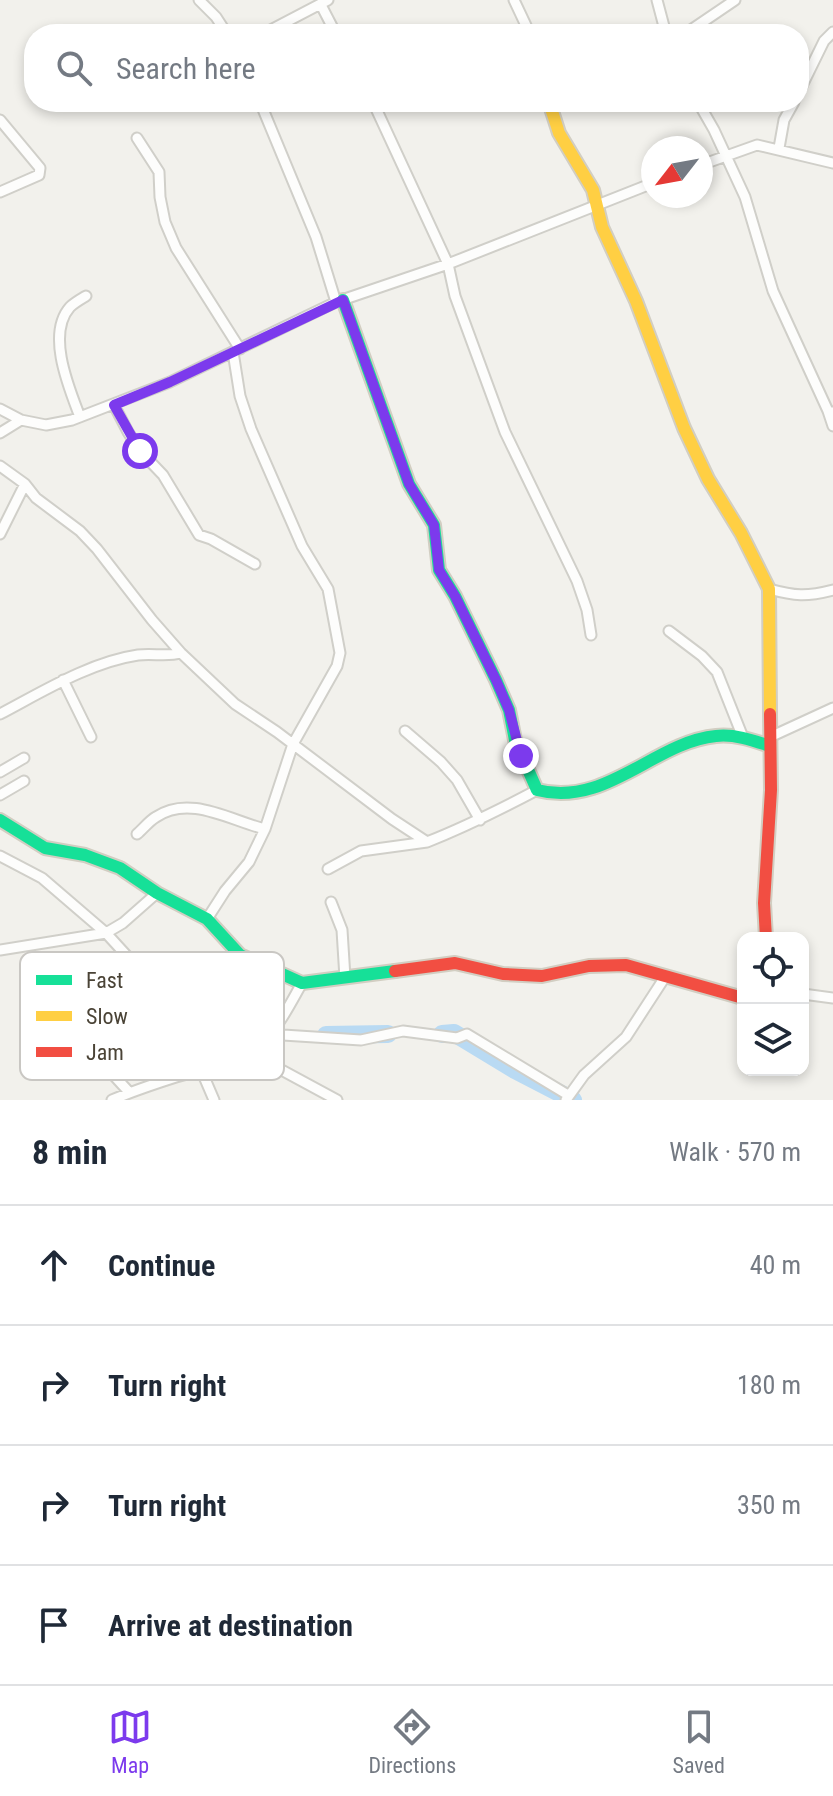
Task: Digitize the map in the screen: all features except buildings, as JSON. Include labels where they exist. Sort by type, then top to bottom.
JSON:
[{"type":"street","points":[[199,0],[221,24]]},
{"type":"street","points":[[514,0],[525,24]]},
{"type":"street","points":[[657,0],[663,24]]},
{"type":"street","points":[[700,24],[735,0]]},
{"type":"street","points":[[282,24],[325,2],[333,24]]},
{"type":"street","points":[[809,72],[824,41],[833,32]]},
{"type":"street","points":[[264,112],[316,237],[409,484],[434,525],[439,570],[496,680],[509,710],[515,740],[537,790]]},
{"type":"street","points":[[378,112],[448,264],[455,296],[505,432],[577,581],[587,610],[591,635]]},
{"type":"street","points":[[552,112],[559,133],[582,169],[597,205],[602,227],[642,317],[684,428],[708,479],[741,533],[769,589],[771,790],[764,903],[766,932]]},
{"type":"street","points":[[703,112],[745,197],[773,291],[830,411],[833,426]]},
{"type":"street","points":[[779,148],[788,112]]},
{"type":"street","points":[[0,120],[40,168],[39,175],[0,192]]},
{"type":"street","points":[[137,138],[159,172],[165,222],[176,248],[236,350],[240,396],[247,418],[302,546],[328,589],[340,653],[337,666],[293,744],[265,829],[249,862],[207,919]]},
{"type":"street","points":[[713,160],[752,145],[779,148],[833,163]]},
{"type":"street","points":[[0,409],[21,420],[46,425],[80,417],[114,405],[339,301],[448,264],[641,188]]},
{"type":"street","points":[[80,417],[64,376],[60,329],[70,307],[86,296]]},
{"type":"street","points":[[114,405],[140,451],[163,475],[199,535],[255,564]]},
{"type":"street","points":[[0,433],[21,420]]},
{"type":"street","points":[[0,466],[80,531],[181,653],[235,704],[427,842]]},
{"type":"street","points":[[0,534],[25,484]]},
{"type":"street","points":[[769,589],[808,597],[833,590]]},
{"type":"street","points":[[669,631],[702,656],[717,672],[742,735]]},
{"type":"street","points":[[0,714],[63,680],[139,655],[166,657],[181,653]]},
{"type":"street","points":[[63,680],[91,737]]},
{"type":"street","points":[[328,869],[361,851],[427,842],[480,820],[505,804],[537,790],[556,795],[572,794],[629,774],[687,743],[719,735],[742,735],[770,742],[833,708]]},
{"type":"street","points":[[405,731],[457,780],[480,820]]},
{"type":"street","points":[[0,772],[24,758]]},
{"type":"street","points":[[0,795],[24,781]]},
{"type":"street","points":[[137,834],[156,817],[171,810],[208,810],[265,829]]},
{"type":"street","points":[[0,820],[45,848],[85,855],[120,868],[157,893],[207,919],[237,952]]},
{"type":"street","points":[[0,856],[42,878],[123,952]]},
{"type":"street","points":[[0,950],[106,933],[123,923],[157,893]]},
{"type":"street","points":[[331,902],[342,930],[345,978]]},
{"type":"street","points":[[284,975],[302,983],[455,963],[503,974],[542,976],[615,964],[737,997]]},
{"type":"street","points":[[284,1035],[361,1040],[403,1031],[457,1038],[473,1035],[567,1098],[584,1075],[626,1037],[665,977]]},
{"type":"street","points":[[284,1015],[302,983]]},
{"type":"street","points":[[809,995],[833,998]]},
{"type":"street","points":[[284,1071],[337,1100]]},
{"type":"street","points":[[118,1080],[129,1092]]},
{"type":"street","points":[[112,1100],[173,1080]]},
{"type":"street","points":[[205,1080],[214,1100]]},
{"type":"waterway","points":[[442,1034],[454,1033],[573,1100]]},
{"type":"waterway","points":[[326,1035],[388,1034]]},
{"type":"traffic: fast","points":[[343,300],[409,484],[434,525],[439,570],[496,680],[509,710],[515,740],[537,790],[562,793],[585,790],[693,741],[716,736],[737,737],[770,746]]},
{"type":"traffic: fast","points":[[0,820],[45,848],[85,855],[120,868],[157,893],[207,919],[237,952]]},
{"type":"traffic: fast","points":[[284,975],[302,983],[395,971]]},
{"type":"traffic: slow","points":[[552,112],[559,133],[593,190],[602,227],[636,301],[684,428],[708,479],[741,533],[769,589],[770,714]]},
{"type":"traffic: jam","points":[[766,932],[764,903],[771,790],[770,714]]},
{"type":"traffic: jam","points":[[395,971],[455,963],[503,974],[542,976],[589,966],[626,965],[737,996]]},
{"type":"route","points":[[140,451],[114,405],[170,382],[343,300],[409,484],[434,525],[439,570],[496,680],[509,710],[521,756]]}]
